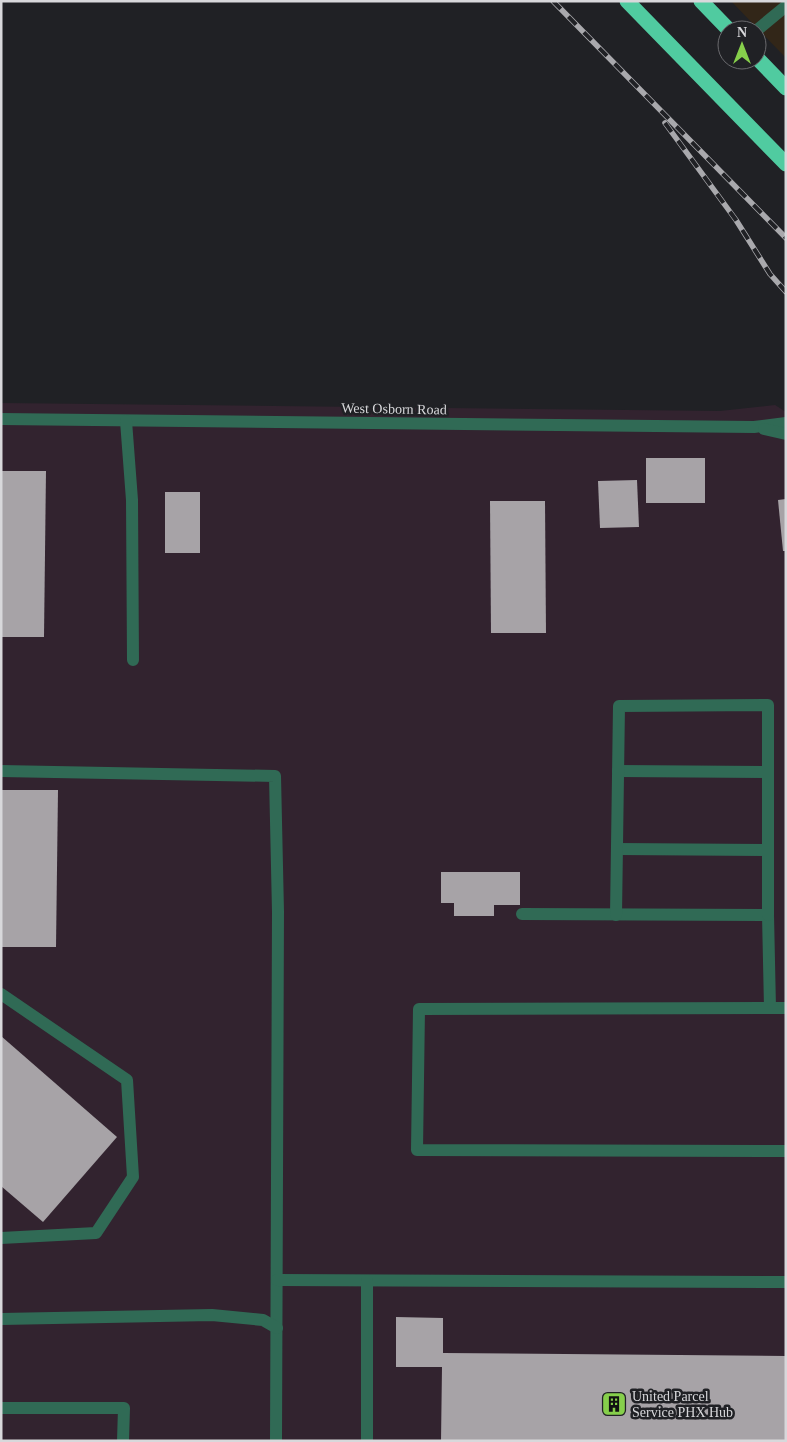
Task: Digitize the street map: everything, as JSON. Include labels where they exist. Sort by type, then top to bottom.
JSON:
[{"type":"highway","points":[[627,1],[786,164]]},
{"type":"highway","points":[[701,1],[720,20]]},
{"type":"highway","points":[[767,68],[786,88]]},
{"type":"street","points":[[767,22],[786,6]]},
{"type":"street","name":"West Osborn Road","points":[[1,419],[754,427],[786,423]]},
{"type":"street","points":[[126,421],[132,500],[133,660]]},
{"type":"street","points":[[754,427],[786,434]]},
{"type":"street","points":[[616,915],[619,706],[768,705],[770,1008]]},
{"type":"street","points":[[1,770],[276,776],[278,912],[276,1441]]},
{"type":"street","points":[[618,771],[768,772]]},
{"type":"street","points":[[617,849],[768,850]]},
{"type":"street","points":[[522,914],[768,915]]},
{"type":"street","points":[[1,994],[127,1080],[133,1177],[96,1233],[1,1238]]},
{"type":"street","points":[[786,1008],[419,1009],[417,1150],[786,1151]]},
{"type":"street","points":[[277,1280],[786,1282]]},
{"type":"street","points":[[367,1280],[367,1441]]},
{"type":"street","points":[[1,1319],[212,1316],[263,1320],[277,1328]]},
{"type":"street","points":[[1,1408],[124,1408],[124,1441]]},
{"type":"shaded area","points":[[731,1],[786,1],[786,58],[767,38],[767,20],[749,20]]},
{"type":"shaded area","points":[[1,403],[720,411],[775,405],[786,412],[786,1441],[1,1441]]},
{"type":"building","points":[[646,458],[705,458],[705,503],[646,503]]},
{"type":"building","points":[[1,471],[46,471],[44,637],[1,637]]},
{"type":"building","points":[[637,480],[639,527],[600,528],[598,481]]},
{"type":"building","points":[[165,492],[200,492],[200,553],[165,553]]},
{"type":"building","points":[[786,499],[786,551],[783,551],[778,500]]},
{"type":"building","points":[[490,501],[545,501],[546,633],[491,633]]},
{"type":"building","points":[[1,790],[58,790],[56,947],[1,947]]},
{"type":"building","points":[[441,872],[520,872],[520,905],[494,905],[494,916],[454,916],[454,903],[441,903]]},
{"type":"building","points":[[1,1036],[117,1137],[43,1222],[1,1186]]},
{"type":"building","name":"United Parcel Service PHX Hub","points":[[396,1317],[443,1318],[443,1353],[786,1356],[786,1441],[441,1441],[442,1367],[396,1367]]},
{"type":"railway","points":[[553,1],[786,238]]},
{"type":"railway","points":[[665,123],[736,220],[770,274],[786,292]]},
{"type":"place","name":"United Parcel Service PHX Hub","points":[[614,1404]]}]
